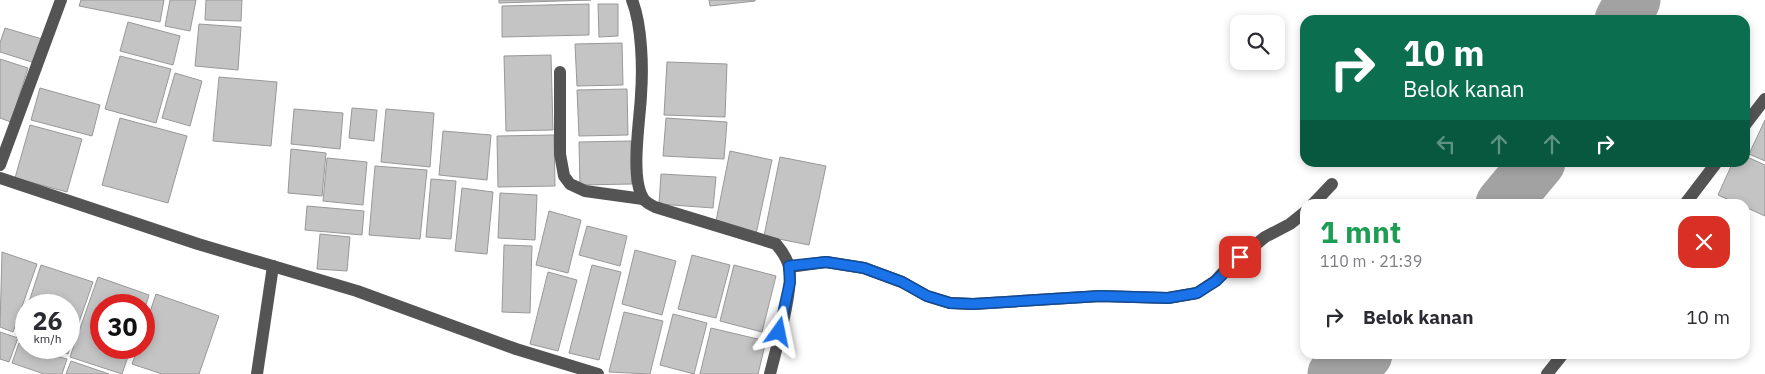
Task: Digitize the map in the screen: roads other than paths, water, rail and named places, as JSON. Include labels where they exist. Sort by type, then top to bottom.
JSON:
[{"type":"street","points":[[0,165],[61,0]]},
{"type":"street","points":[[632,0],[637,12],[642,93],[637,160],[639,187],[643,199]]},
{"type":"street","points":[[560,72],[560,154],[564,176],[570,184],[585,191],[643,199],[655,207],[776,244],[784,252],[789,266],[790,282],[770,374]]},
{"type":"street","points":[[1750,118],[1765,99]]},
{"type":"street","points":[[1689,199],[1712,167]]},
{"type":"street","points":[[0,178],[198,244],[357,291],[516,349],[598,374]]},
{"type":"street","points":[[1318,199],[1332,184]]},
{"type":"street","points":[[789,266],[826,262],[864,268],[902,282],[927,296],[950,303],[973,304],[1100,296],[1168,298],[1197,293],[1216,281],[1228,267],[1266,237],[1290,224],[1300,216]]},
{"type":"street","points":[[257,374],[273,266]]},
{"type":"street","points":[[1547,374],[1559,359]]},
{"type":"waterway","points":[[1625,15],[1633,0]]},
{"type":"waterway","points":[[1507,199],[1534,167]]},
{"type":"waterway","points":[[1335,374],[1358,359]]}]
